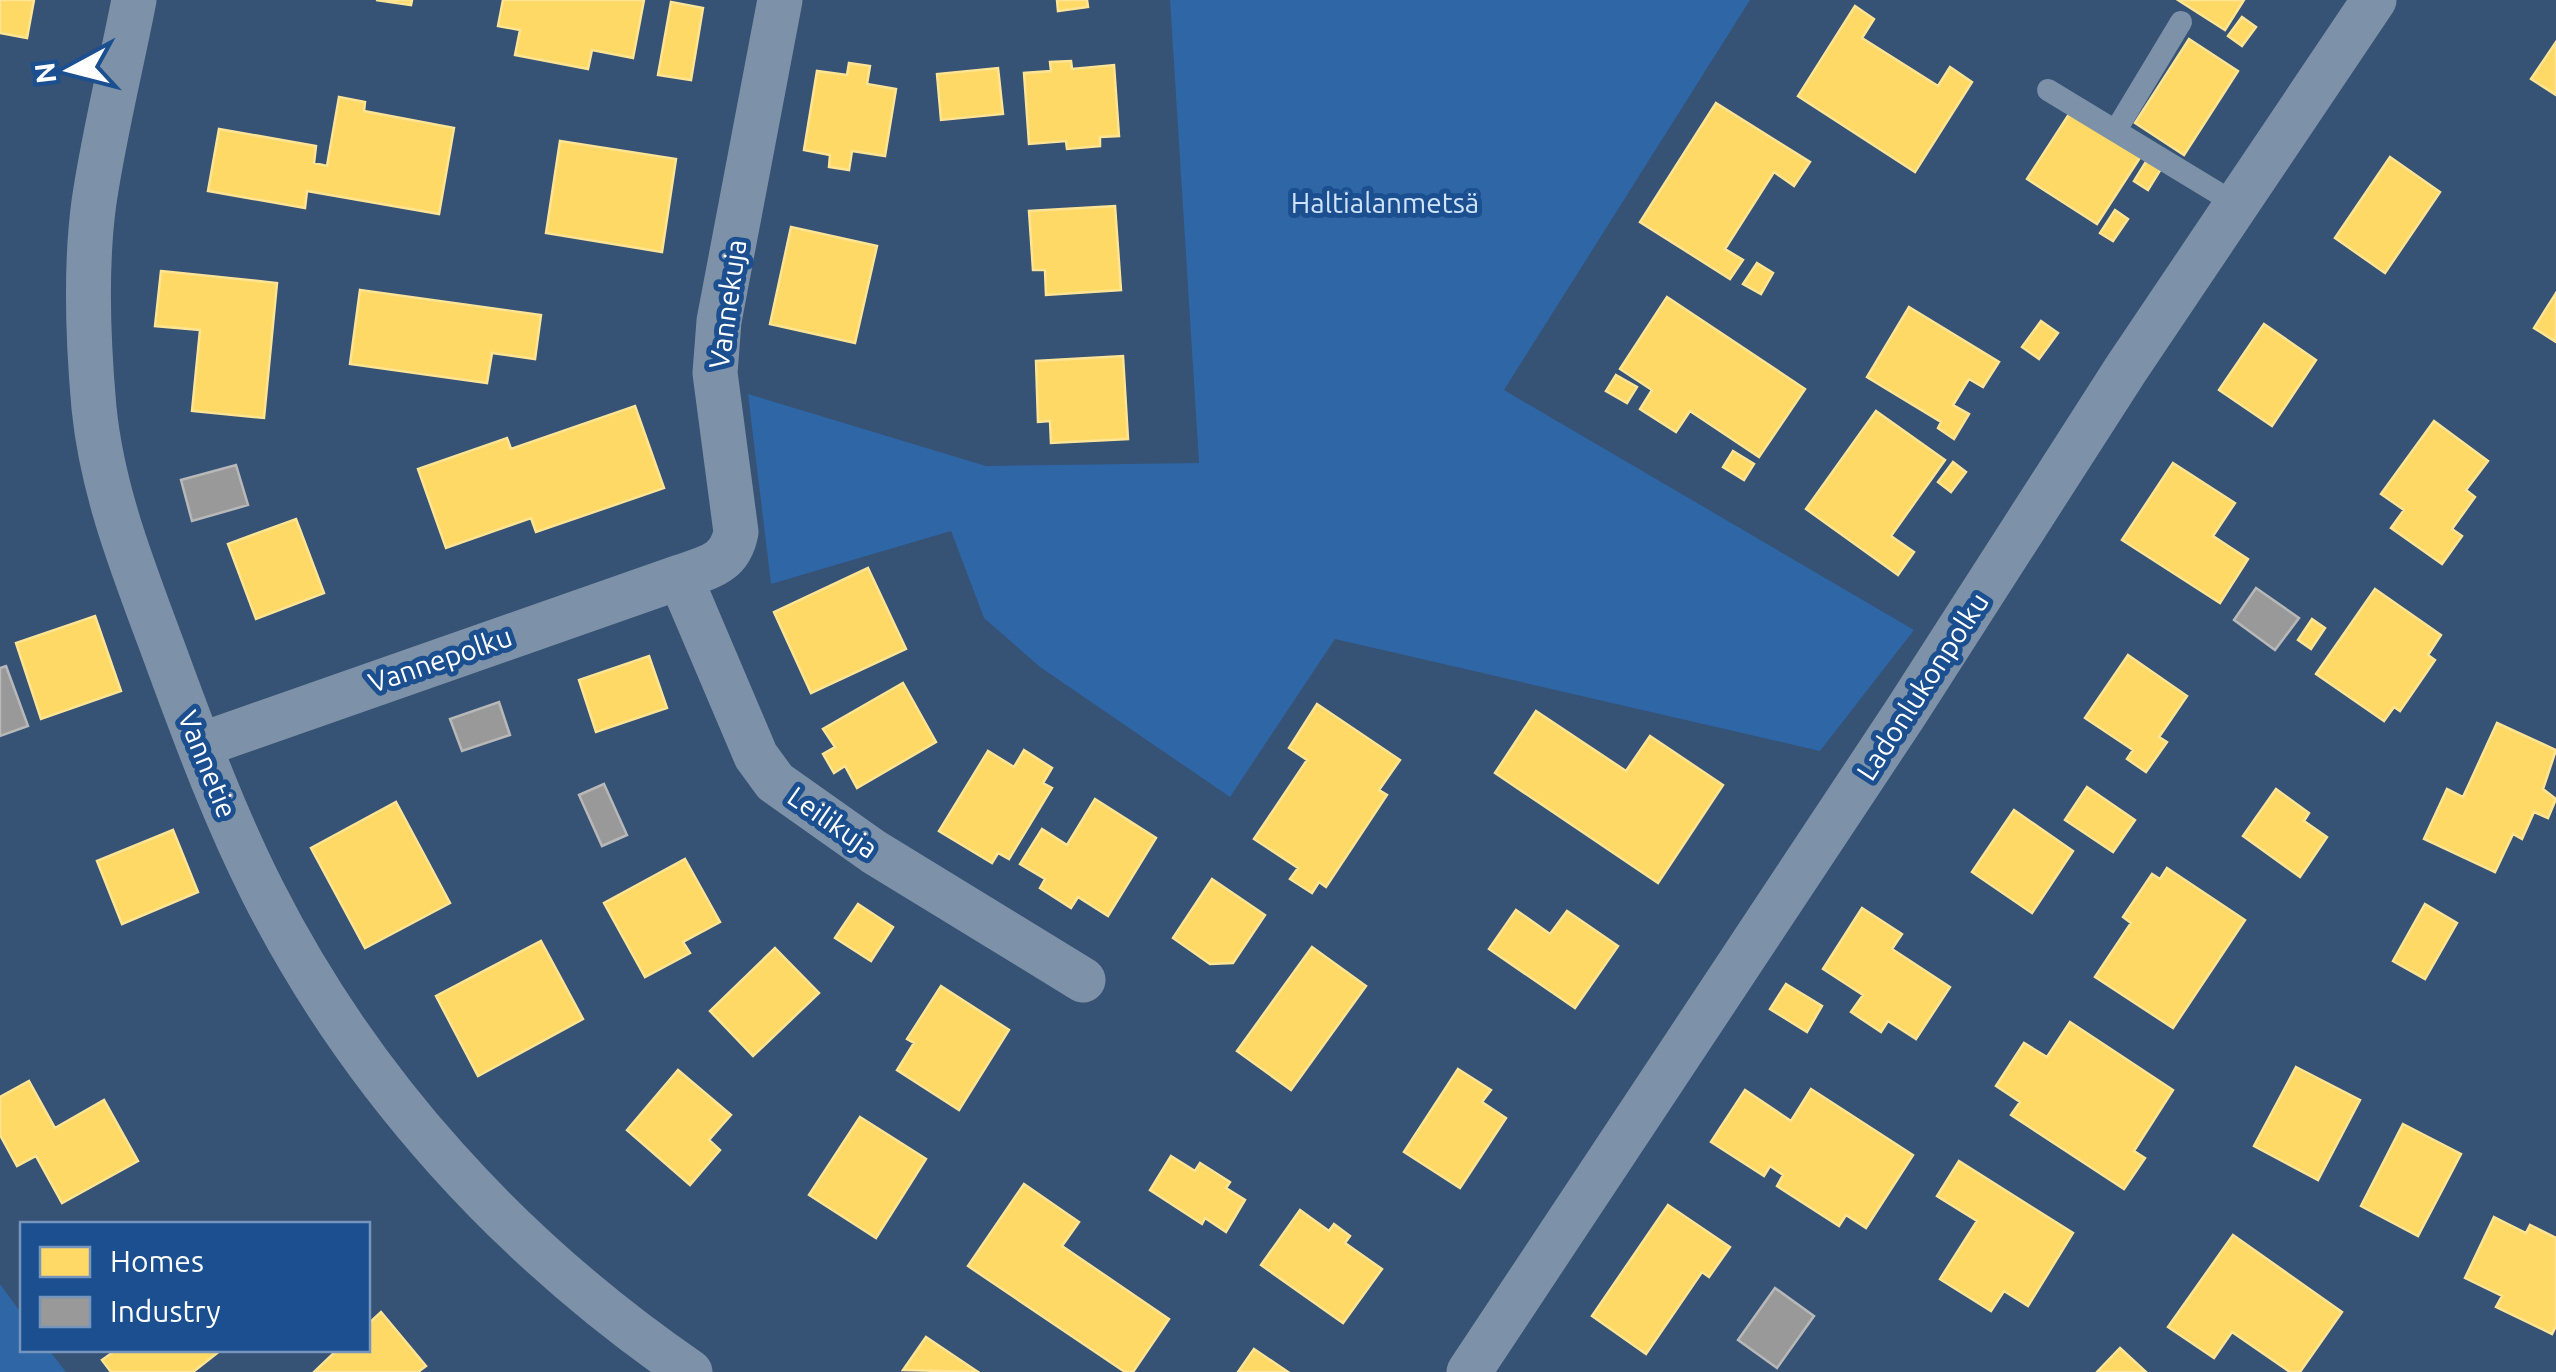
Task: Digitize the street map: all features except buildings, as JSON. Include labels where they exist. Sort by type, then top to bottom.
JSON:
[{"type":"street","name":"Vannetie","points":[[134,0],[94,204],[90,336],[94,408],[104,476],[120,533],[201,745],[255,876],[297,954],[368,1062],[436,1151],[505,1223],[571,1282],[690,1372]]},
{"type":"street","name":"Vannekuja","points":[[680,578],[722,562],[732,553],[734,542],[715,374],[719,321],[780,0]]},
{"type":"street","name":"Ladonlukonpolku","points":[[1469,1372],[2374,0]]},
{"type":"street","name":"Vannepolku","points":[[201,745],[680,578]]},
{"type":"street","name":"Leilikuja","points":[[680,578],[756,756],[775,782],[874,852],[1084,980]]},
{"type":"lane","points":[[2116,130],[2182,22]]},
{"type":"lane","points":[[2048,90],[2236,204]]},
{"type":"green space","name":"Haltialanmetsä","points":[[1170,0],[1750,0],[1504,390],[1914,630],[1820,751],[1335,639],[1230,797],[1040,667],[984,618],[951,531],[771,584],[748,394],[986,466],[1199,463]]},
{"type":"green space","points":[[0,1284],[20,1311],[20,1352],[51,1352],[66,1372],[0,1372]]}]
